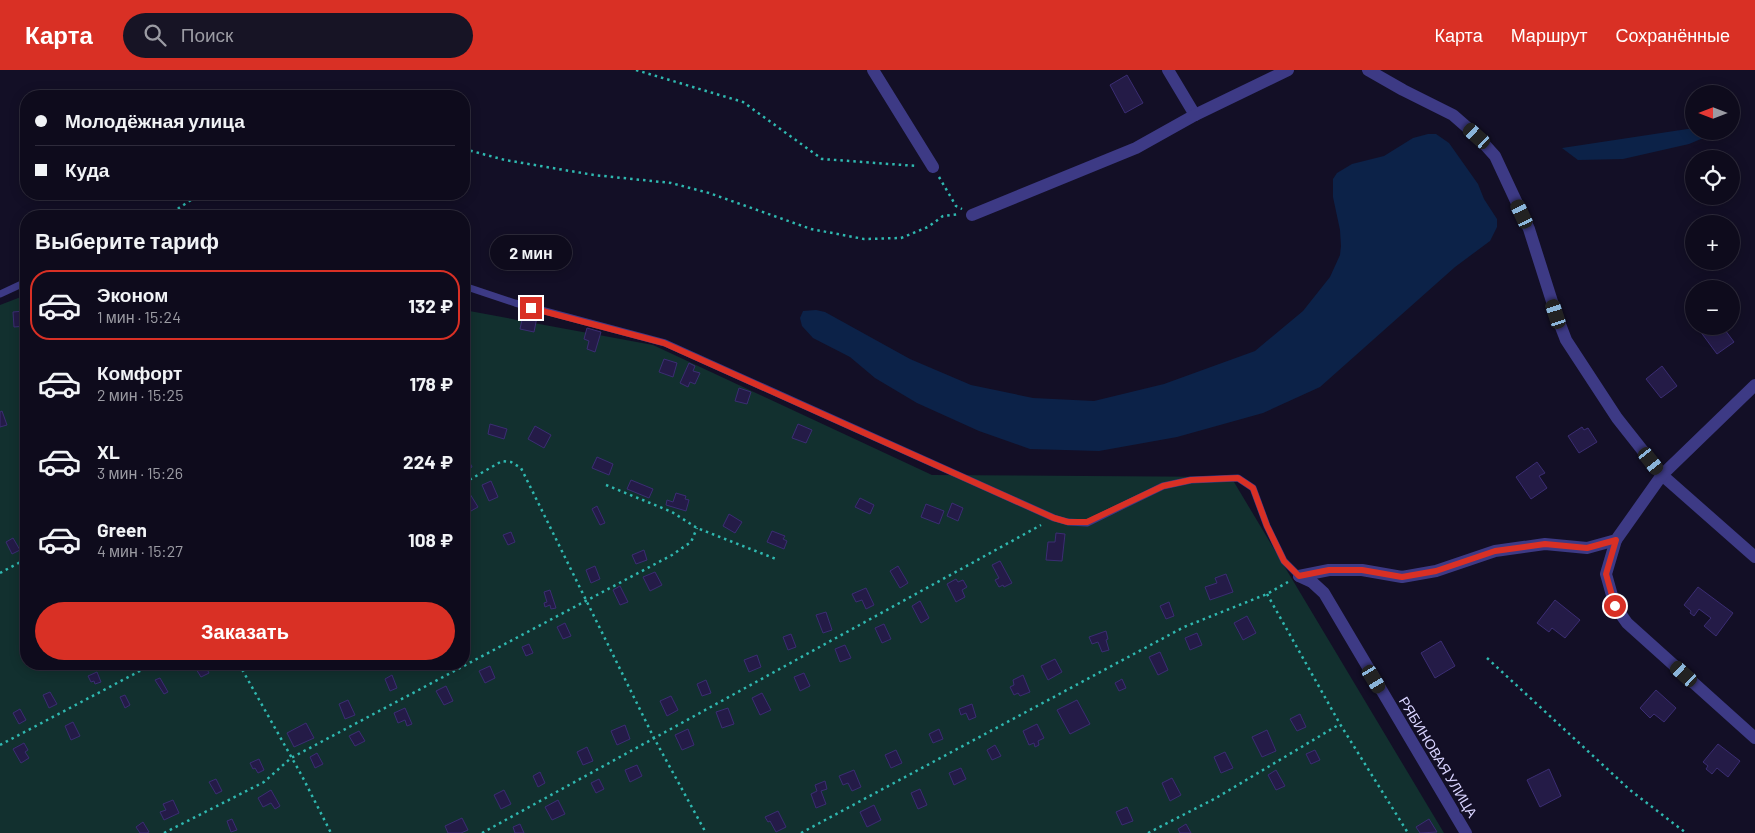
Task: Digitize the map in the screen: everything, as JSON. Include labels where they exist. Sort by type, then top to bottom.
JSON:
[{"type":"street","points":[[873,70],[933,167]]},
{"type":"street","points":[[1168,70],[1196,115]]},
{"type":"street","points":[[972,215],[1136,148],[1196,115],[1288,70]]},
{"type":"street","points":[[1368,70],[1453,115],[1477,136],[1495,156],[1529,229],[1566,340],[1617,418],[1662,476],[1755,557]]},
{"type":"street","points":[[1755,385],[1662,476],[1616,540],[1606,574],[1615,606],[1627,624],[1755,738]]},
{"type":"street","points":[[1299,576],[1329,570],[1362,570],[1402,577],[1436,571],[1495,551],[1545,544],[1587,548],[1616,540]]},
{"type":"street","name":"РЯБИНОВАЯ УЛИЦА","points":[[1299,576],[1312,582],[1324,593],[1466,833]]},
{"type":"lane","points":[[0,294],[20,285]]},
{"type":"lane","points":[[470,288],[515,304],[664,343],[1054,518],[1068,522],[1087,522],[1163,486],[1191,480],[1238,478],[1253,488],[1267,526],[1284,561],[1299,576]]},
{"type":"path","points":[[636,70],[743,102],[822,159],[933,167],[956,206],[972,215]]},
{"type":"path","points":[[470,151],[506,160],[594,175],[671,184],[708,193],[811,229],[864,239],[901,238],[928,227],[943,216],[955,214],[972,215]]},
{"type":"path","points":[[176,210],[191,200]]},
{"type":"path","points":[[470,480],[502,461],[511,462],[521,468],[654,738],[706,833]]},
{"type":"path","points":[[606,486],[672,512],[697,528],[776,559]]},
{"type":"path","points":[[482,833],[1054,518]]},
{"type":"path","points":[[470,662],[672,555],[691,542],[697,528]]},
{"type":"path","points":[[0,572],[20,562]]},
{"type":"path","points":[[801,833],[1184,627],[1267,594],[1299,576]]},
{"type":"path","points":[[1267,594],[1340,724],[1408,833]]},
{"type":"path","points":[[1487,658],[1630,790],[1686,833]]},
{"type":"path","points":[[0,744],[142,670]]},
{"type":"path","points":[[242,670],[302,776],[330,833]]},
{"type":"path","points":[[164,833],[264,782],[291,758],[456,670]]},
{"type":"path","points":[[1148,833],[1216,798],[1340,724]]},
{"type":"green space","points":[[20,297],[20,670],[470,670],[470,311],[653,345],[932,475],[1231,477],[1444,833],[0,833],[0,305]]},
{"type":"water","points":[[1685,129],[1685,140],[1699,140],[1689,144],[1623,159],[1578,160],[1562,148]]},
{"type":"water","points":[[1436,134],[1449,143],[1478,184],[1484,199],[1497,219],[1497,227],[1490,241],[1455,267],[1320,387],[1263,413],[1177,437],[1099,451],[1030,449],[979,431],[917,403],[875,378],[850,357],[813,338],[802,326],[800,318],[803,311],[816,310],[825,312],[910,359],[971,385],[1033,398],[1094,401],[1164,384],[1255,351],[1303,311],[1330,277],[1340,255],[1340,230],[1333,197],[1333,179],[1337,173],[1352,164],[1384,156],[1413,138]]},
{"type":"building","points":[[1127,75],[1143,103],[1125,113],[1110,85]]},
{"type":"building","points":[[20,311],[20,326],[14,327],[13,312]]},
{"type":"building","points":[[523,315],[537,317],[534,332],[520,329]]},
{"type":"building","points":[[587,328],[601,332],[595,352],[587,349],[589,341],[584,339]]},
{"type":"building","points":[[1703,335],[1729,335],[1734,342],[1717,354]]},
{"type":"building","points":[[664,359],[677,363],[673,377],[659,372]]},
{"type":"building","points":[[689,363],[695,366],[693,371],[700,373],[695,384],[690,382],[688,387],[680,383]]},
{"type":"building","points":[[1662,366],[1677,386],[1661,398],[1646,379]]},
{"type":"building","points":[[739,388],[751,392],[747,404],[735,401]]},
{"type":"building","points":[[2,411],[7,425],[0,427],[0,412]]},
{"type":"building","points":[[490,424],[507,429],[504,439],[488,434]]},
{"type":"building","points":[[798,424],[812,430],[806,443],[792,438]]},
{"type":"building","points":[[535,426],[551,435],[544,448],[528,439]]},
{"type":"building","points":[[1582,427],[1584,430],[1588,428],[1597,442],[1579,453],[1568,436]]},
{"type":"building","points":[[597,457],[613,464],[609,475],[592,468]]},
{"type":"building","points":[[1537,462],[1545,473],[1539,476],[1547,488],[1531,499],[1516,477]]},
{"type":"building","points":[[631,480],[653,489],[649,498],[627,489]]},
{"type":"building","points":[[491,481],[498,497],[489,501],[482,485]]},
{"type":"building","points":[[676,493],[686,496],[685,499],[689,500],[686,511],[666,505],[667,500],[673,502]]},
{"type":"building","points":[[470,494],[478,507],[470,512]]},
{"type":"building","points":[[860,498],[874,505],[870,514],[855,507]]},
{"type":"building","points":[[952,503],[963,508],[958,521],[947,516]]},
{"type":"building","points":[[926,504],[944,511],[939,524],[921,517]]},
{"type":"building","points":[[597,506],[605,523],[600,525],[592,509]]},
{"type":"building","points":[[729,514],[742,522],[735,533],[723,526]]},
{"type":"building","points":[[772,531],[785,536],[783,539],[787,541],[784,549],[767,542]]},
{"type":"building","points":[[511,532],[515,542],[508,545],[503,535]]},
{"type":"building","points":[[1056,533],[1065,534],[1062,561],[1046,560],[1048,542],[1055,542]]},
{"type":"building","points":[[13,538],[20,550],[12,554],[6,542]]},
{"type":"building","points":[[644,550],[647,560],[636,564],[632,555]]},
{"type":"building","points":[[1000,561],[1012,583],[1004,587],[1003,585],[999,587],[995,580],[999,578],[992,565]]},
{"type":"building","points":[[595,566],[600,579],[591,583],[586,570]]},
{"type":"building","points":[[898,566],[908,583],[900,588],[890,571]]},
{"type":"building","points":[[655,572],[662,585],[650,591],[643,577]]},
{"type":"building","points":[[1226,574],[1233,592],[1210,600],[1205,587],[1217,583],[1215,578]]},
{"type":"building","points":[[956,579],[958,582],[963,580],[967,587],[962,590],[965,597],[956,602],[947,584]]},
{"type":"building","points":[[620,586],[628,602],[620,605],[613,590]]},
{"type":"building","points":[[1698,587],[1733,613],[1716,636],[1704,626],[1711,618],[1699,609],[1694,616],[1684,605]]},
{"type":"building","points":[[866,588],[874,605],[866,609],[862,600],[856,602],[852,594]]},
{"type":"building","points":[[550,590],[556,608],[551,609],[550,605],[545,607],[544,603],[547,602],[544,592]]},
{"type":"building","points":[[1555,600],[1580,620],[1565,638],[1552,628],[1549,632],[1537,623]]},
{"type":"building","points":[[920,601],[929,618],[921,623],[912,606]]},
{"type":"building","points":[[1169,602],[1174,616],[1166,619],[1160,606]]},
{"type":"building","points":[[826,612],[832,630],[823,633],[816,615]]},
{"type":"building","points":[[1247,616],[1256,633],[1243,640],[1234,623]]},
{"type":"building","points":[[565,623],[571,636],[563,639],[557,627]]},
{"type":"building","points":[[884,624],[891,639],[882,643],[875,628]]},
{"type":"building","points":[[1106,631],[1109,650],[1102,652],[1098,642],[1092,644],[1089,637]]},
{"type":"building","points":[[1197,633],[1202,645],[1190,650],[1185,638]]},
{"type":"building","points":[[791,634],[796,647],[788,650],[783,637]]},
{"type":"building","points":[[1441,641],[1455,666],[1435,678],[1421,653]]},
{"type":"building","points":[[529,644],[533,653],[526,656],[522,647]]},
{"type":"building","points":[[845,645],[851,658],[840,662],[835,649]]},
{"type":"building","points":[[1160,652],[1168,670],[1158,675],[1149,657]]},
{"type":"building","points":[[757,655],[761,667],[749,672],[744,660]]},
{"type":"building","points":[[1055,659],[1062,672],[1048,680],[1041,666]]},
{"type":"building","points":[[490,666],[495,678],[485,683],[479,671]]},
{"type":"building","points":[[197,670],[207,670],[209,673],[201,677]]},
{"type":"building","points":[[97,672],[101,682],[95,684],[94,681],[91,682],[88,676]]},
{"type":"building","points":[[804,673],[810,686],[800,691],[794,677]]},
{"type":"building","points":[[392,675],[397,688],[390,691],[385,679]]},
{"type":"building","points":[[1023,675],[1030,692],[1020,696],[1018,693],[1014,695],[1010,687],[1014,685],[1013,680]]},
{"type":"building","points":[[160,678],[168,692],[164,694],[155,680]]},
{"type":"building","points":[[1122,679],[1126,688],[1119,691],[1115,683]]},
{"type":"building","points":[[706,680],[711,693],[702,696],[697,684]]},
{"type":"building","points":[[446,686],[453,701],[444,705],[436,691]]},
{"type":"building","points":[[1656,690],[1676,708],[1664,722],[1654,714],[1650,718],[1640,708]]},
{"type":"building","points":[[50,692],[57,704],[49,708],[43,695]]},
{"type":"building","points":[[762,693],[771,710],[760,715],[752,698]]},
{"type":"building","points":[[125,695],[130,705],[125,708],[120,697]]},
{"type":"building","points":[[671,696],[678,710],[667,716],[660,701]]},
{"type":"building","points":[[348,700],[355,715],[345,719],[339,704]]},
{"type":"building","points":[[1077,700],[1090,724],[1070,734],[1057,710]]},
{"type":"building","points":[[972,704],[976,717],[969,720],[966,713],[961,715],[959,709]]},
{"type":"building","points":[[405,708],[412,724],[407,726],[405,720],[398,723],[394,713]]},
{"type":"building","points":[[728,708],[734,724],[722,728],[716,712]]},
{"type":"building","points":[[20,709],[26,720],[19,724],[13,713]]},
{"type":"building","points":[[1300,714],[1306,727],[1297,731],[1290,719]]},
{"type":"building","points":[[73,722],[80,736],[71,740],[65,726]]},
{"type":"building","points":[[306,723],[314,738],[294,747],[287,733]]},
{"type":"building","points":[[1037,724],[1044,738],[1038,741],[1039,745],[1035,747],[1034,743],[1029,745],[1023,731]]},
{"type":"building","points":[[625,725],[630,739],[617,745],[611,731]]},
{"type":"building","points":[[688,729],[694,745],[682,750],[675,735]]},
{"type":"building","points":[[939,729],[943,739],[933,743],[929,734]]},
{"type":"building","points":[[1267,730],[1276,751],[1262,757],[1252,737]]},
{"type":"building","points":[[359,731],[365,741],[355,746],[349,736]]},
{"type":"building","points":[[24,743],[28,750],[25,752],[29,758],[21,763],[13,749]]},
{"type":"building","points":[[1718,744],[1740,761],[1728,777],[1717,768],[1712,774],[1706,769],[1708,766],[1703,762]]},
{"type":"building","points":[[995,745],[1001,756],[992,760],[987,750]]},
{"type":"building","points":[[587,747],[593,761],[583,765],[577,752]]},
{"type":"building","points":[[896,750],[902,763],[891,768],[885,755]]},
{"type":"building","points":[[1315,750],[1320,760],[1311,764],[1306,754]]},
{"type":"building","points":[[1225,752],[1233,768],[1221,773],[1214,757]]},
{"type":"building","points":[[317,753],[323,764],[315,768],[310,757]]},
{"type":"building","points":[[259,759],[264,770],[258,773],[250,763]]},
{"type":"building","points":[[637,765],[642,776],[630,782],[625,770]]},
{"type":"building","points":[[961,768],[966,779],[954,785],[949,773]]},
{"type":"building","points":[[1549,769],[1561,796],[1540,807],[1527,780]]},
{"type":"building","points":[[854,770],[861,787],[852,791],[848,783],[843,785],[839,776]]},
{"type":"building","points":[[1276,770],[1285,786],[1276,790],[1268,775]]},
{"type":"building","points":[[540,772],[545,783],[538,787],[533,776]]},
{"type":"building","points":[[1172,778],[1181,795],[1170,801],[1162,783]]},
{"type":"building","points":[[216,779],[222,791],[216,794],[209,782]]},
{"type":"building","points":[[599,779],[604,789],[596,793],[591,783]]},
{"type":"building","points":[[825,781],[827,789],[821,791],[826,804],[816,808],[811,794],[817,791],[815,785]]},
{"type":"building","points":[[920,789],[927,805],[918,809],[911,793]]},
{"type":"building","points":[[271,790],[280,806],[275,809],[271,803],[263,807],[258,798]]},
{"type":"building","points":[[504,790],[511,804],[501,809],[494,795]]},
{"type":"building","points":[[173,800],[179,813],[164,820],[160,812],[166,810],[163,804]]},
{"type":"building","points":[[558,800],[565,814],[552,820],[545,807]]},
{"type":"building","points":[[874,805],[881,820],[867,827],[860,812]]},
{"type":"building","points":[[1127,807],[1133,821],[1122,825],[1116,812]]},
{"type":"building","points":[[778,811],[786,827],[776,832],[770,821],[768,822],[765,817]]},
{"type":"building","points":[[462,818],[468,830],[461,833],[448,833],[445,826]]},
{"type":"building","points":[[232,819],[237,830],[231,832],[227,821]]},
{"type":"building","points":[[1429,819],[1437,832],[1420,833],[1416,827]]},
{"type":"building","points":[[143,822],[149,832],[147,833],[140,833],[136,827]]},
{"type":"building","points":[[520,824],[524,833],[515,833],[513,827]]},
{"type":"building","points":[[1186,824],[1191,833],[1180,833],[1178,829]]},
{"type":"route","points":[[531,308],[664,343],[1054,518],[1068,522],[1087,522],[1163,486],[1191,480],[1238,478],[1253,488],[1267,526],[1284,561],[1299,576],[1329,570],[1362,570],[1402,577],[1436,571],[1495,551],[1545,544],[1587,548],[1616,540],[1606,574],[1615,606]]}]
